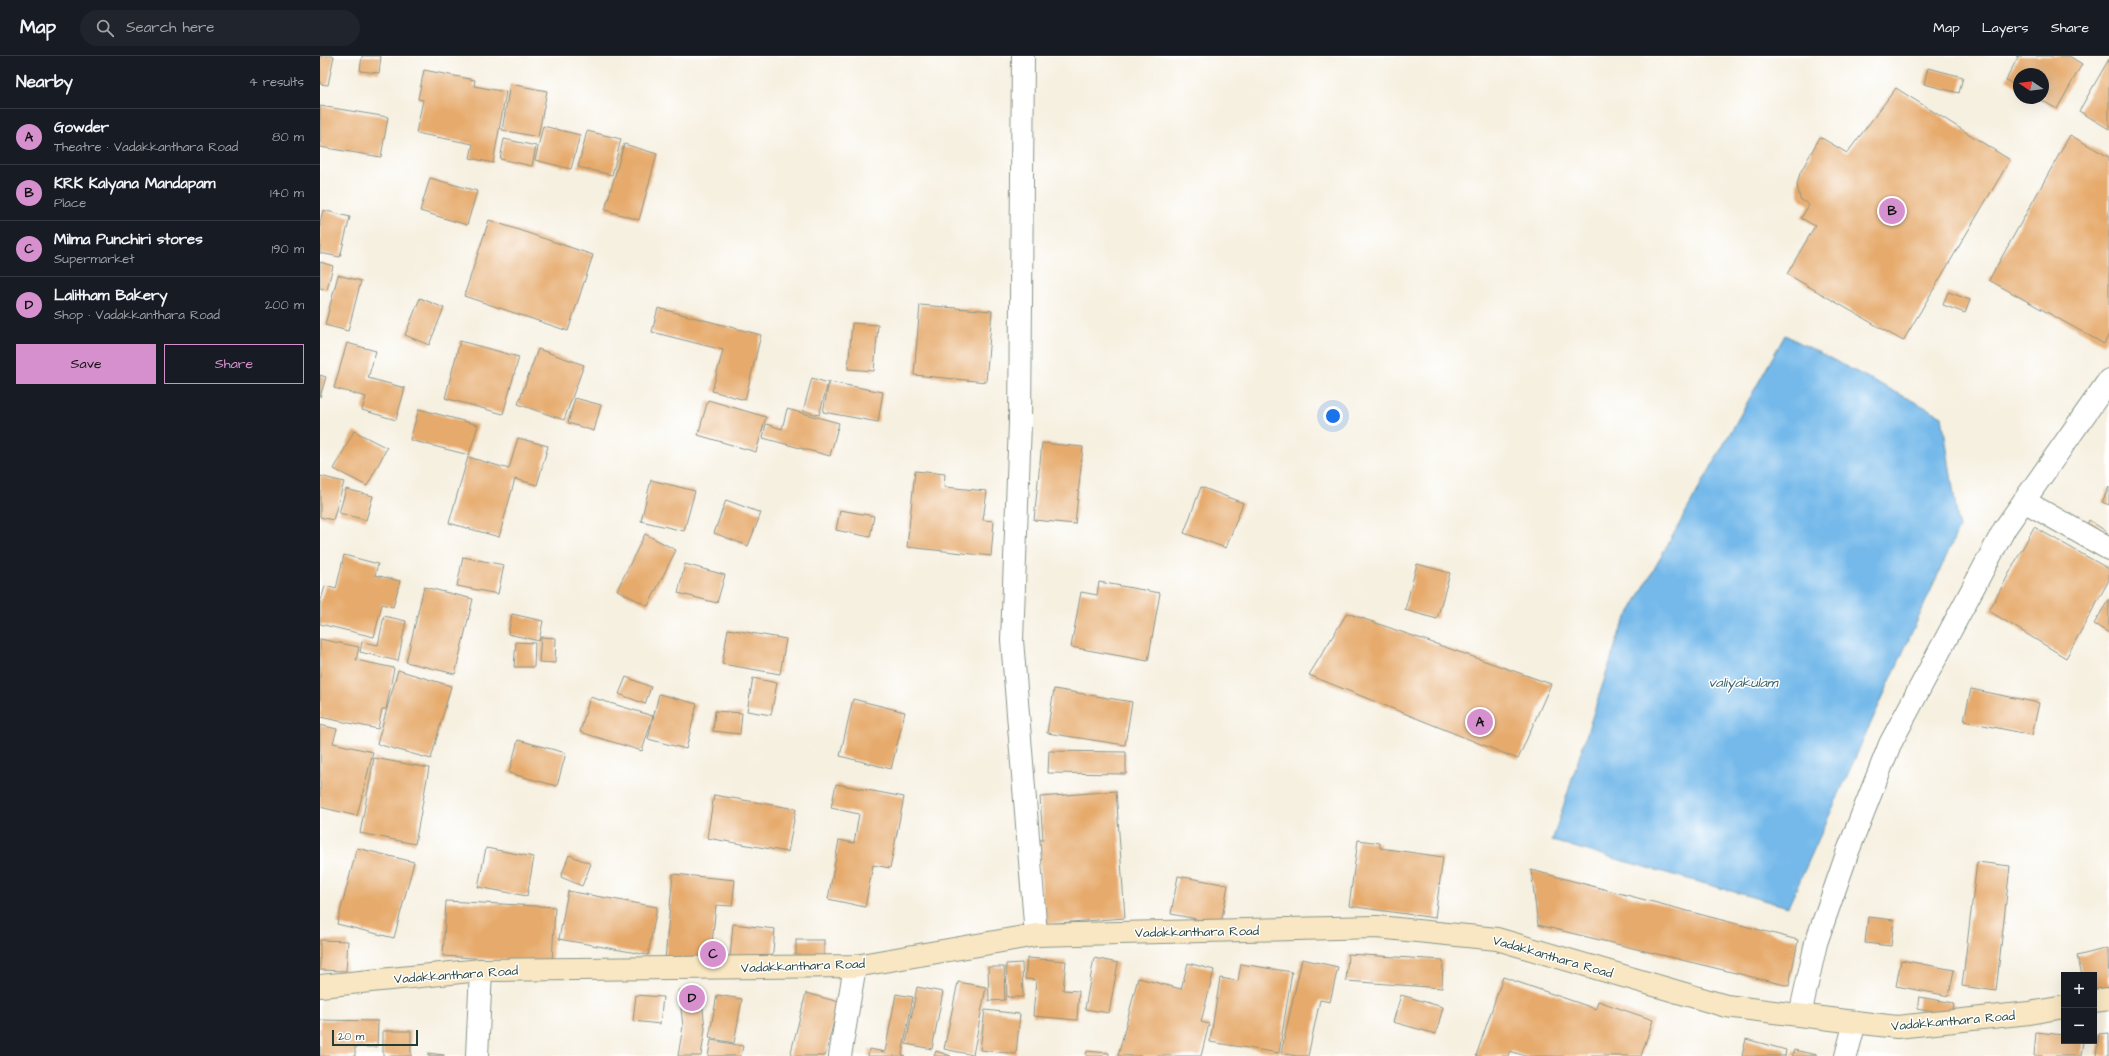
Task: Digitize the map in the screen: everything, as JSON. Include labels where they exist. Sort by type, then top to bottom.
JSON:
[{"type":"street","points":[[1023,56],[1020,423],[1012,640],[1036,935]]},
{"type":"street","points":[[1800,1015],[1816,943],[1848,851],[1890,744],[2005,528],[2109,380]]},
{"type":"street","points":[[2024,501],[2109,549]]},
{"type":"street","name":"Vadakkanthara Road","points":[[320,986],[481,970],[855,966],[1036,935],[1377,927],[1490,938],[1726,1006],[1855,1022],[1897,1026],[2029,1013],[2061,1008]]},
{"type":"street","points":[[840,1056],[855,966]]},
{"type":"street","points":[[476,1056],[481,970]]},
{"type":"street","points":[[2097,1001],[2109,999]]},
{"type":"street","points":[[1846,1056],[1855,1022]]},
{"type":"water","name":"valiyakulam","points":[[1785,335],[1942,416],[1959,528],[1788,907],[1552,841],[1621,628]]},
{"type":"building","points":[[320,56],[334,56],[328,85],[320,84]]},
{"type":"building","points":[[362,56],[381,56],[379,73],[360,71]]},
{"type":"building","points":[[2016,56],[2069,56],[2082,64],[2057,109],[2048,104],[2049,68],[2013,68],[2013,84],[2006,80],[2018,57]]},
{"type":"building","points":[[2109,59],[2109,129],[2079,111]]},
{"type":"building","points":[[1928,68],[1963,77],[1959,93],[1924,84]]},
{"type":"building","points":[[424,70],[475,80],[474,86],[506,92],[493,163],[470,158],[473,144],[416,133],[423,100],[418,99]]},
{"type":"building","points":[[510,84],[547,91],[538,137],[502,130]]},
{"type":"building","points":[[1896,88],[2010,160],[1903,341],[1787,274],[1815,226],[1801,218],[1809,205],[1800,199],[1797,185],[1800,173],[1820,137],[1847,153]]},
{"type":"building","points":[[320,106],[388,117],[381,157],[320,147]]},
{"type":"building","points":[[543,126],[580,135],[571,169],[535,160]]},
{"type":"building","points":[[587,131],[621,139],[612,175],[578,167]]},
{"type":"building","points":[[2070,135],[2109,157],[2109,334],[2104,344],[1989,280]]},
{"type":"building","points":[[504,139],[536,146],[532,166],[500,159]]},
{"type":"building","points":[[624,144],[657,154],[639,220],[605,210]]},
{"type":"building","points":[[430,178],[477,191],[467,225],[420,211]]},
{"type":"building","points":[[323,210],[350,217],[340,257],[320,253],[320,223]]},
{"type":"building","points":[[489,220],[593,255],[568,331],[464,296]]},
{"type":"building","points":[[320,262],[333,266],[327,290],[320,288]]},
{"type":"building","points":[[338,275],[361,281],[348,331],[325,325]]},
{"type":"building","points":[[1948,292],[1970,300],[1965,313],[1943,305]]},
{"type":"building","points":[[420,298],[444,308],[429,345],[405,335]]},
{"type":"building","points":[[920,305],[992,311],[986,382],[914,375]]},
{"type":"building","points":[[658,308],[761,335],[745,400],[712,391],[723,350],[652,332]]},
{"type":"building","points":[[852,323],[878,325],[874,371],[848,369]]},
{"type":"building","points":[[460,341],[519,357],[503,414],[445,398]]},
{"type":"building","points":[[347,343],[376,351],[368,378],[405,388],[396,420],[362,410],[366,397],[334,388]]},
{"type":"building","points":[[538,349],[584,365],[564,420],[518,404]]},
{"type":"building","points":[[320,375],[326,377],[320,397]]},
{"type":"building","points":[[812,378],[828,383],[819,415],[803,411]]},
{"type":"building","points":[[829,382],[883,392],[878,422],[823,412]]},
{"type":"building","points":[[575,398],[601,405],[594,431],[568,423]]},
{"type":"building","points":[[708,400],[766,417],[756,452],[698,435]]},
{"type":"building","points":[[419,409],[478,425],[469,455],[410,440]]},
{"type":"building","points":[[787,409],[839,423],[830,456],[763,438],[766,424],[782,429]]},
{"type":"building","points":[[354,431],[387,448],[367,486],[334,469]]},
{"type":"building","points":[[518,438],[548,446],[537,485],[515,479],[499,537],[449,523],[468,457],[509,469]]},
{"type":"building","points":[[1042,443],[1083,447],[1075,524],[1034,520]]},
{"type":"building","points":[[915,471],[945,474],[944,487],[987,491],[983,520],[994,521],[991,556],[907,547]]},
{"type":"building","points":[[320,476],[344,482],[333,520],[320,517]]},
{"type":"building","points":[[651,480],[695,491],[684,531],[641,521]]},
{"type":"building","points":[[1201,487],[1243,503],[1226,548],[1184,533]]},
{"type":"building","points":[[2109,487],[2109,505],[2102,502]]},
{"type":"building","points":[[346,489],[373,496],[366,520],[339,513]]},
{"type":"building","points":[[726,500],[761,513],[748,546],[714,533]]},
{"type":"building","points":[[840,510],[874,516],[870,537],[836,530]]},
{"type":"building","points":[[2089,520],[2107,532],[2105,540],[2085,529]]},
{"type":"building","points":[[2034,527],[2109,569],[2109,580],[2066,658],[1989,611]]},
{"type":"building","points":[[645,534],[676,550],[648,606],[617,590]]},
{"type":"building","points":[[344,555],[378,564],[375,575],[400,581],[393,607],[382,604],[374,637],[320,624],[320,604],[325,586],[336,589]]},
{"type":"building","points":[[463,557],[504,565],[498,594],[457,586]]},
{"type":"building","points":[[685,564],[725,575],[717,603],[678,593]]},
{"type":"building","points":[[1417,564],[1450,573],[1437,619],[1405,610]]},
{"type":"building","points":[[1099,582],[1160,593],[1148,661],[1071,647],[1081,592],[1097,595]]},
{"type":"building","points":[[424,587],[473,599],[455,674],[406,662]]},
{"type":"building","points":[[2109,599],[2109,633],[2094,624]]},
{"type":"building","points":[[1347,613],[1551,684],[1518,759],[1309,675]]},
{"type":"building","points":[[512,614],[543,621],[539,641],[508,634]]},
{"type":"building","points":[[384,616],[406,621],[398,661],[360,652],[362,642],[378,645]]},
{"type":"building","points":[[728,629],[786,639],[780,674],[722,664]]},
{"type":"building","points":[[541,637],[556,638],[555,663],[539,662]]},
{"type":"building","points":[[320,639],[359,647],[356,660],[394,668],[386,709],[382,709],[378,729],[320,717]]},
{"type":"building","points":[[516,642],[535,643],[534,667],[514,667]]},
{"type":"building","points":[[398,670],[451,686],[431,759],[377,744]]},
{"type":"building","points":[[626,677],[651,687],[645,704],[619,694]]},
{"type":"building","points":[[753,678],[777,683],[771,715],[747,711]]},
{"type":"building","points":[[1054,689],[1132,702],[1125,745],[1047,733]]},
{"type":"building","points":[[1971,689],[2039,703],[2032,735],[1964,721]]},
{"type":"building","points":[[659,694],[697,704],[686,749],[648,739]]},
{"type":"building","points":[[590,697],[653,716],[642,751],[580,732]]},
{"type":"building","points":[[853,699],[905,712],[891,769],[840,756]]},
{"type":"building","points":[[715,711],[742,713],[740,734],[713,731]]},
{"type":"building","points":[[320,725],[337,729],[333,743],[373,752],[357,816],[320,807]]},
{"type":"building","points":[[518,740],[566,753],[557,786],[509,773]]},
{"type":"building","points":[[1049,751],[1126,752],[1126,774],[1048,773]]},
{"type":"building","points":[[374,758],[429,768],[415,844],[360,833]]},
{"type":"building","points":[[836,784],[904,797],[890,868],[873,865],[865,907],[828,899],[839,840],[854,843],[859,814],[831,808]]},
{"type":"building","points":[[1116,791],[1125,918],[1044,924],[1038,840],[1043,840],[1040,797]]},
{"type":"building","points":[[714,795],[796,809],[788,852],[707,838]]},
{"type":"building","points":[[1358,840],[1380,843],[1380,848],[1443,857],[1435,918],[1349,906]]},
{"type":"building","points":[[357,848],[414,862],[394,938],[337,924]]},
{"type":"building","points":[[486,848],[534,857],[527,896],[478,887]]},
{"type":"building","points":[[569,855],[591,864],[582,886],[561,877]]},
{"type":"building","points":[[1977,862],[2010,866],[1996,991],[1962,986]]},
{"type":"building","points":[[1531,870],[1798,940],[1789,986],[1538,925]]},
{"type":"building","points":[[673,874],[735,880],[732,906],[716,905],[710,963],[665,959]]},
{"type":"building","points":[[1178,876],[1228,885],[1221,924],[1171,914]]},
{"type":"building","points":[[568,891],[657,907],[648,955],[559,939]]},
{"type":"building","points":[[446,901],[555,907],[552,963],[443,956]]},
{"type":"building","points":[[1868,917],[1894,920],[1891,946],[1865,943]]},
{"type":"building","points":[[733,924],[775,929],[772,962],[730,958]]},
{"type":"building","points":[[320,940],[348,941],[346,971],[320,970]]},
{"type":"building","points":[[796,940],[824,940],[824,962],[796,962]]},
{"type":"building","points":[[2108,948],[2109,989],[2097,992],[2097,972],[2081,972],[2077,956]]},
{"type":"building","points":[[1348,954],[1443,960],[1442,988],[1346,981]]},
{"type":"building","points":[[1027,958],[1066,961],[1063,990],[1079,991],[1077,1020],[1033,1016],[1036,980],[1025,979]]},
{"type":"building","points":[[1094,958],[1118,963],[1109,1013],[1085,1009]]},
{"type":"building","points":[[1302,959],[1338,967],[1330,1002],[1320,1000],[1308,1056],[1296,1056],[1281,1053]]},
{"type":"building","points":[[1901,960],[1954,970],[1949,996],[1896,986]]},
{"type":"building","points":[[1022,963],[1023,997],[1007,997],[1006,964]]},
{"type":"building","points":[[1188,963],[1214,970],[1201,1022],[1209,1024],[1201,1056],[1118,1056],[1138,978],[1181,989]]},
{"type":"building","points":[[1241,964],[1292,972],[1279,1053],[1210,1042],[1220,978],[1238,981]]},
{"type":"building","points":[[988,967],[1004,967],[1005,1000],[989,1001]]},
{"type":"building","points":[[1503,977],[1596,1009],[1598,1001],[1653,1020],[1641,1056],[1525,1056],[1510,1051],[1508,1056],[1476,1056]]},
{"type":"building","points":[[958,982],[986,987],[973,1055],[944,1049]]},
{"type":"building","points":[[917,987],[943,992],[932,1049],[906,1044]]},
{"type":"building","points":[[701,988],[705,1029],[701,1056],[678,1056],[683,1026],[679,991]]},
{"type":"building","points":[[806,993],[839,1002],[825,1056],[790,1056]]},
{"type":"building","points":[[896,994],[913,997],[902,1055],[905,1056],[868,1056],[869,1049],[885,1052]]},
{"type":"building","points":[[636,995],[663,997],[660,1024],[633,1021]]},
{"type":"building","points":[[717,995],[742,999],[734,1043],[709,1038]]},
{"type":"building","points":[[1401,995],[1443,1007],[1436,1034],[1393,1022]]},
{"type":"building","points":[[1919,997],[1954,1003],[1952,1016],[1917,1009]]},
{"type":"building","points":[[985,1010],[1020,1014],[1016,1054],[980,1050]]},
{"type":"building","points":[[320,1020],[378,1021],[377,1047],[355,1047],[355,1056],[320,1056]]},
{"type":"building","points":[[383,1031],[411,1031],[411,1056],[383,1056]]},
{"type":"building","points":[[2036,1032],[2061,1035],[2061,1044],[2083,1044],[2081,1056],[2034,1056]]},
{"type":"building","points":[[2109,1033],[2109,1056],[2096,1056],[2099,1034]]},
{"type":"building","points":[[1746,1039],[1786,1050],[1785,1056],[1742,1056]]},
{"type":"building","points":[[711,1040],[743,1046],[741,1056],[708,1056]]},
{"type":"building","points":[[1794,1050],[1817,1055],[1817,1056],[1792,1056]]},
{"type":"building","points":[[936,1051],[951,1056],[934,1056]]},
{"type":"building","points":[[1087,1051],[1109,1053],[1109,1056],[1086,1056]]},
{"type":"building","points":[[428,1053],[444,1055],[444,1056],[428,1056]]},
{"type":"place","name":"KRK Kalyana Mandapam","points":[[1892,211]]},
{"type":"place","name":"Gowder","points":[[1480,722]]},
{"type":"place","name":"Milma Punchiri stores","points":[[713,954]]},
{"type":"place","name":"Lalitham Bakery","points":[[692,998]]}]
